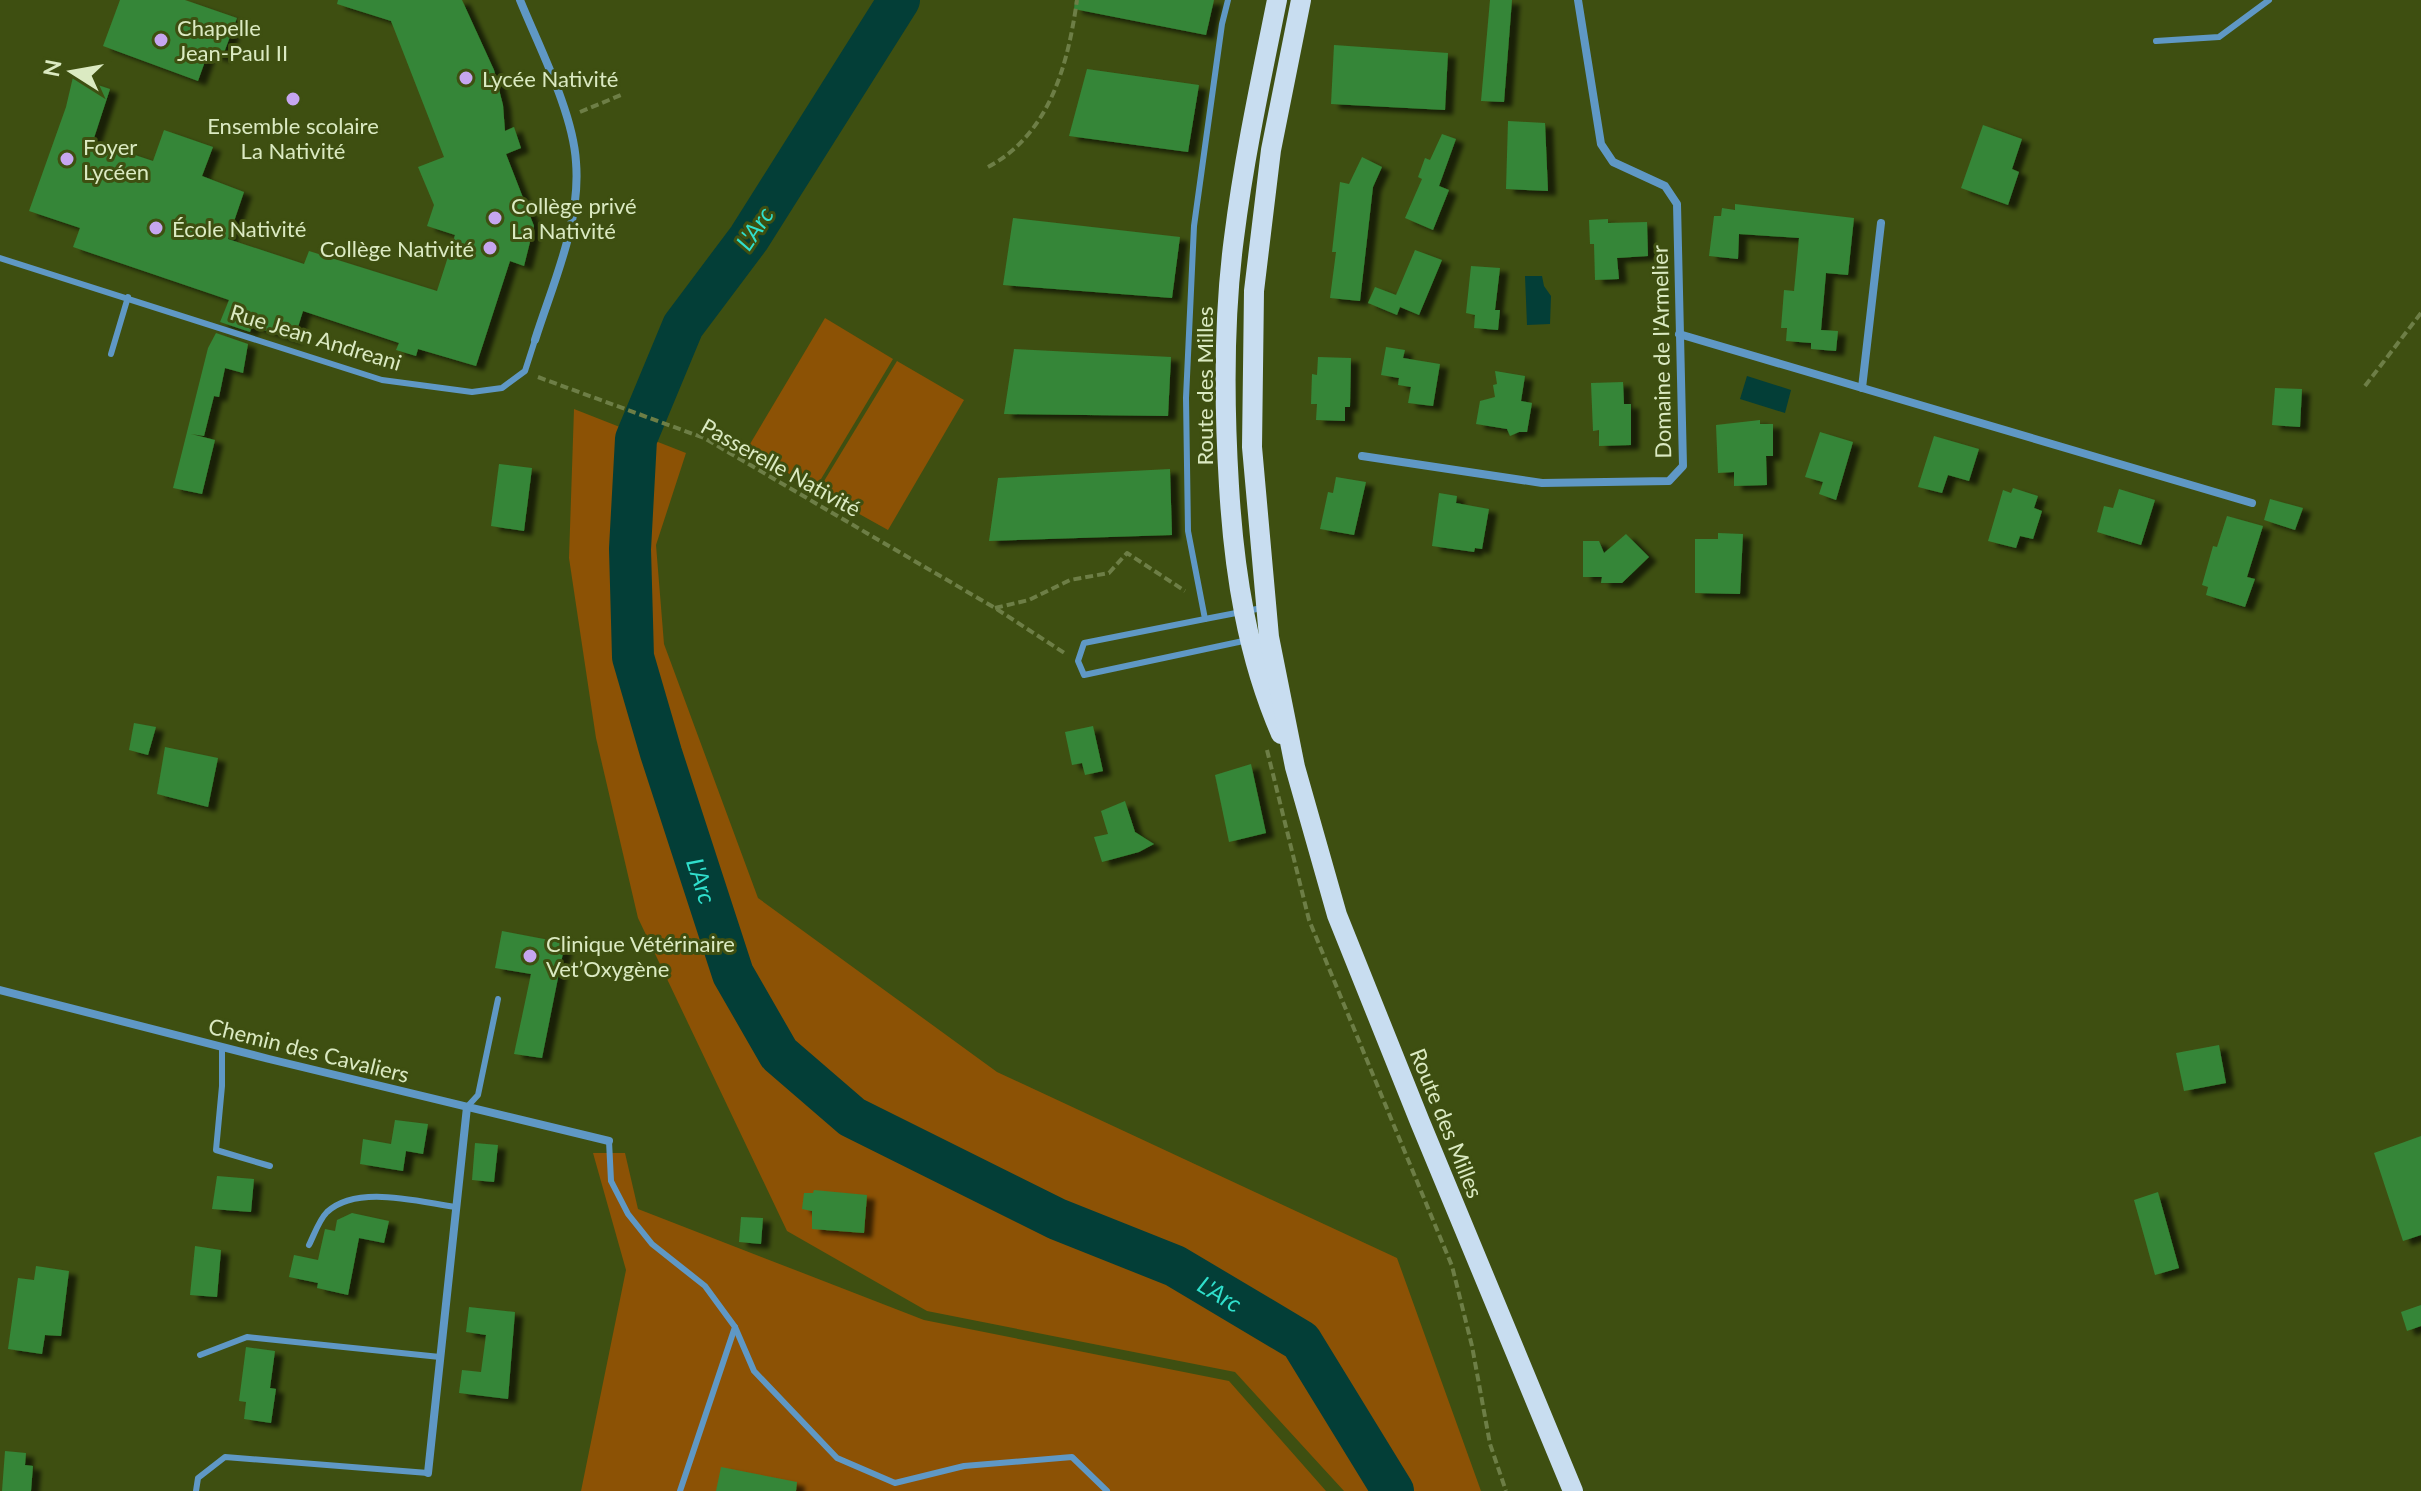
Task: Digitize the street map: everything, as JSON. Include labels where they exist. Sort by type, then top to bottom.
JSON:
[{"type":"main road","name":"Route des Milles","points":[[1277,0],[1247,149],[1233,241],[1227,324],[1224,411],[1231,525],[1245,611],[1260,638],[1337,915],[1573,1491]]},
{"type":"main road","name":"Route des Milles","points":[[1260,638],[1266,608],[1252,447],[1254,291],[1271,150],[1301,0]]},
{"type":"street","name":"Rue Jean Andreani","points":[[520,0],[567,117],[576,162],[573,219],[535,340]]},
{"type":"street","name":"Domaine de l'Armelier","points":[[1362,456],[1542,483],[1669,481],[1683,466],[1677,204],[1665,186],[1613,162],[1601,144],[1578,0]]},
{"type":"street","points":[[1862,388],[1881,223]]},
{"type":"street","points":[[1679,334],[2252,503]]},
{"type":"street","name":"Chemin des Cavaliers","points":[[0,990],[609,1141]]},
{"type":"street","points":[[428,1473],[467,1107]]},
{"type":"lane","points":[[1205,619],[1188,531],[1186,398],[1193,241],[1222,24],[1228,0]]},
{"type":"lane","points":[[2156,41],[2219,37],[2269,0]]},
{"type":"lane","name":"Rue Jean Andreani","points":[[0,258],[382,380],[472,392],[502,388],[525,371],[535,340]]},
{"type":"lane","points":[[111,354],[128,297]]},
{"type":"lane","points":[[1260,638],[1084,675],[1078,661],[1084,643],[1266,608]]},
{"type":"lane","points":[[467,1107],[478,1095],[498,999]]},
{"type":"lane","points":[[222,1047],[216,1150],[270,1166]]},
{"type":"lane","points":[[609,1141],[611,1181],[628,1214],[652,1244],[705,1286],[735,1327],[754,1371],[837,1458],[895,1483],[964,1466],[1072,1457],[1107,1491]]},
{"type":"lane","points":[[309,1245],[326,1213],[351,1197],[456,1207]]},
{"type":"lane","points":[[680,1491],[735,1327]]},
{"type":"lane","points":[[200,1355],[247,1337],[440,1357]]},
{"type":"lane","points":[[196,1491],[198,1478],[225,1457],[428,1473]]},
{"type":"path","points":[[988,167],[1013,153],[1032,130],[1057,87],[1067,57],[1077,0]]},
{"type":"path","points":[[567,117],[621,95]]},
{"type":"path","points":[[2365,386],[2421,313]]},
{"type":"path","name":"Passerelle Nativité","points":[[541,378],[704,438],[995,608],[1078,661]]},
{"type":"path","points":[[995,608],[1029,600],[1070,580],[1109,573],[1127,553],[1191,595],[1200,585]]},
{"type":"path","points":[[1266,747],[1309,920],[1452,1266],[1472,1346],[1490,1444],[1506,1491]]},
{"type":"shaded area","points":[[825,318],[893,359],[815,489],[747,449]]},
{"type":"shaded area","points":[[897,361],[964,400],[888,530],[818,491]]},
{"type":"shaded area","points":[[574,409],[686,453],[656,545],[664,644],[758,898],[997,1072],[1397,1258],[1481,1491],[1344,1491],[1235,1372],[927,1311],[787,1231],[638,918],[596,738],[569,558]]},
{"type":"shaded area","points":[[593,1153],[625,1153],[638,1209],[924,1320],[1229,1381],[1326,1491],[581,1491],[626,1270]]},
{"type":"water","points":[[1525,276],[1542,276],[1551,296],[1550,324],[1527,325]]},
{"type":"water","points":[[1747,376],[1791,390],[1785,413],[1740,399]]},
{"type":"building","name":"Chapelle Jean-Paul II","points":[[120,0],[185,0],[237,18],[222,58],[208,53],[198,81],[103,46]]},
{"type":"building","points":[[338,0],[462,0],[494,70],[503,105],[505,131],[514,127],[521,148],[506,154],[534,226],[524,266],[510,261],[476,366],[418,349],[416,356],[396,350],[399,343],[303,311],[294,340],[252,326],[250,332],[220,322],[229,300],[73,247],[80,228],[29,211],[66,107],[73,77],[110,89],[93,141],[153,161],[164,130],[213,147],[202,176],[244,192],[228,239],[304,264],[309,251],[437,291],[455,235],[427,226],[434,205],[418,167],[444,157],[391,21],[337,4]]},
{"type":"building","points":[[1075,0],[1214,0],[1206,35],[1074,9]]},
{"type":"building","points":[[1490,0],[1512,0],[1504,102],[1481,101]]},
{"type":"building","points":[[1334,45],[1448,53],[1445,110],[1331,104]]},
{"type":"building","points":[[1087,69],[1199,85],[1188,152],[1069,136]]},
{"type":"building","points":[[1508,121],[1545,123],[1548,191],[1506,189]]},
{"type":"building","points":[[1983,125],[2022,139],[2012,169],[2019,172],[2008,205],[1961,188]]},
{"type":"building","points":[[1442,134],[1456,139],[1439,186],[1449,190],[1433,230],[1405,218],[1422,179],[1418,177],[1425,158],[1430,160]]},
{"type":"building","points":[[1362,157],[1382,167],[1373,187],[1360,301],[1330,298],[1340,182],[1349,184]]},
{"type":"building","points":[[1735,204],[1854,218],[1848,275],[1826,273],[1821,330],[1838,331],[1836,351],[1811,349],[1811,343],[1786,341],[1787,328],[1781,328],[1784,290],[1794,291],[1799,238],[1739,234],[1738,259],[1709,256],[1714,216],[1721,216],[1722,208],[1735,210]]},
{"type":"building","points":[[1013,218],[1180,237],[1172,298],[1003,285]]},
{"type":"building","points":[[1608,219],[1608,223],[1647,222],[1648,256],[1617,258],[1619,279],[1595,280],[1594,244],[1590,244],[1589,220]]},
{"type":"building","points":[[1415,250],[1442,260],[1419,315],[1400,307],[1397,315],[1368,303],[1375,287],[1396,295]]},
{"type":"building","points":[[1471,266],[1500,268],[1495,310],[1500,310],[1498,330],[1474,328],[1475,315],[1466,313]]},
{"type":"building","points":[[216,333],[248,344],[243,373],[225,368],[219,397],[214,396],[204,436],[191,434],[215,440],[202,494],[173,488],[208,348]]},
{"type":"building","points":[[1386,347],[1405,350],[1403,358],[1440,364],[1433,406],[1408,403],[1411,387],[1398,385],[1399,378],[1381,375]]},
{"type":"building","points":[[1014,349],[1171,357],[1168,416],[1004,414]]},
{"type":"building","points":[[1318,357],[1351,358],[1350,407],[1345,407],[1345,421],[1316,420],[1317,404],[1311,404],[1312,374],[1317,375]]},
{"type":"building","points":[[1495,371],[1525,376],[1521,401],[1532,403],[1527,432],[1510,436],[1507,429],[1476,424],[1480,401],[1495,397]]},
{"type":"building","points":[[1623,382],[1624,404],[1631,404],[1631,445],[1599,446],[1599,430],[1593,431],[1591,383]]},
{"type":"building","points":[[2275,388],[2302,389],[2300,427],[2272,425]]},
{"type":"building","points":[[1760,420],[1760,424],[1773,424],[1773,456],[1766,456],[1767,485],[1734,486],[1734,472],[1718,473],[1716,425]]},
{"type":"building","points":[[1820,432],[1853,442],[1836,500],[1819,494],[1823,482],[1805,477]]},
{"type":"building","points":[[1934,436],[1979,449],[1969,481],[1948,475],[1942,493],[1918,487]]},
{"type":"building","points":[[499,464],[532,468],[524,531],[491,526]]},
{"type":"building","points":[[1170,469],[1172,535],[989,541],[998,478]]},
{"type":"building","points":[[1336,477],[1366,482],[1354,535],[1320,529],[1328,492],[1333,493]]},
{"type":"building","points":[[2013,488],[2038,496],[2034,508],[2042,511],[2033,539],[2020,536],[2016,548],[1988,541],[2003,490],[2011,493]]},
{"type":"building","points":[[2119,489],[2155,500],[2141,545],[2097,532],[2104,506],[2113,508]]},
{"type":"building","points":[[1439,493],[1457,496],[1456,503],[1489,509],[1482,549],[1475,548],[1474,552],[1432,546]]},
{"type":"building","points":[[2270,499],[2303,508],[2295,530],[2264,520]]},
{"type":"building","points":[[2227,516],[2263,526],[2247,577],[2255,579],[2245,607],[2206,595],[2208,587],[2202,585],[2213,546],[2217,547]]},
{"type":"building","points":[[1718,533],[1743,534],[1740,594],[1695,593],[1695,539],[1718,539]]},
{"type":"building","points":[[1626,534],[1649,557],[1622,583],[1601,583],[1602,577],[1583,577],[1583,541],[1599,541],[1604,553]]},
{"type":"building","points":[[134,723],[156,727],[148,755],[129,750]]},
{"type":"building","points":[[1093,726],[1103,771],[1085,775],[1082,763],[1072,765],[1065,732]]},
{"type":"building","points":[[165,747],[218,758],[208,807],[157,794]]},
{"type":"building","points":[[1251,764],[1266,833],[1229,842],[1215,775]]},
{"type":"building","points":[[1125,801],[1135,832],[1154,844],[1139,852],[1102,862],[1094,837],[1108,834],[1101,811]]},
{"type":"building","points":[[502,931],[565,943],[542,1058],[514,1054],[531,974],[495,968]]},
{"type":"building","points":[[2219,1045],[2226,1083],[2184,1091],[2176,1053]]},
{"type":"building","points":[[395,1120],[428,1124],[423,1154],[406,1151],[403,1171],[360,1164],[363,1139],[391,1144]]},
{"type":"building","points":[[2421,1136],[2421,1235],[2403,1241],[2374,1153]]},
{"type":"building","points":[[475,1143],[498,1145],[494,1182],[472,1180]]},
{"type":"building","points":[[217,1176],[254,1179],[251,1212],[212,1209]]},
{"type":"building","points":[[814,1190],[867,1195],[864,1233],[812,1229],[812,1211],[802,1209],[804,1193],[813,1193]]},
{"type":"building","points":[[2158,1192],[2179,1268],[2155,1275],[2134,1200]]},
{"type":"building","points":[[352,1213],[389,1221],[384,1243],[359,1238],[348,1295],[317,1288],[318,1283],[289,1277],[294,1255],[318,1260],[325,1229],[335,1231],[337,1220]]},
{"type":"building","points":[[741,1217],[763,1218],[761,1244],[739,1242]]},
{"type":"building","points":[[195,1246],[221,1250],[217,1297],[190,1295]]},
{"type":"building","points":[[36,1266],[69,1271],[61,1336],[45,1335],[42,1354],[8,1349],[18,1278],[34,1280]]},
{"type":"building","points":[[2421,1305],[2421,1326],[2407,1331],[2401,1312]]},
{"type":"building","points":[[469,1307],[515,1312],[508,1399],[459,1393],[462,1370],[481,1372],[486,1335],[466,1332]]},
{"type":"building","points":[[246,1347],[275,1351],[270,1388],[276,1389],[271,1423],[244,1419],[246,1402],[239,1401]]},
{"type":"building","points":[[5,1451],[26,1453],[25,1465],[33,1466],[31,1491],[2,1491]]},
{"type":"building","points":[[721,1467],[797,1482],[796,1491],[716,1491]]},
{"type":"waterway","name":"L'Arc","points":[[899,0],[749,238],[683,326],[636,439],[630,549],[633,657],[733,974],[779,1054],[852,1117],[1057,1219],[1175,1266],[1301,1341],[1393,1491]]},
{"type":"place","name":"Chapelle Jean-Paul II","points":[[161,40]]},
{"type":"place","name":"Lycée Nativité","points":[[466,78]]},
{"type":"place","name":"Ensemble scolaire La Nativité","points":[[293,99]]},
{"type":"place","name":"Foyer Lycéen","points":[[67,159]]},
{"type":"place","name":"Collège privé La Nativité","points":[[495,218]]},
{"type":"place","name":"École Nativité","points":[[156,228]]},
{"type":"place","name":"Collège Nativité","points":[[490,248]]},
{"type":"place","name":"Clinique Vétérinaire Vet’Oxygène","points":[[530,956]]}]
